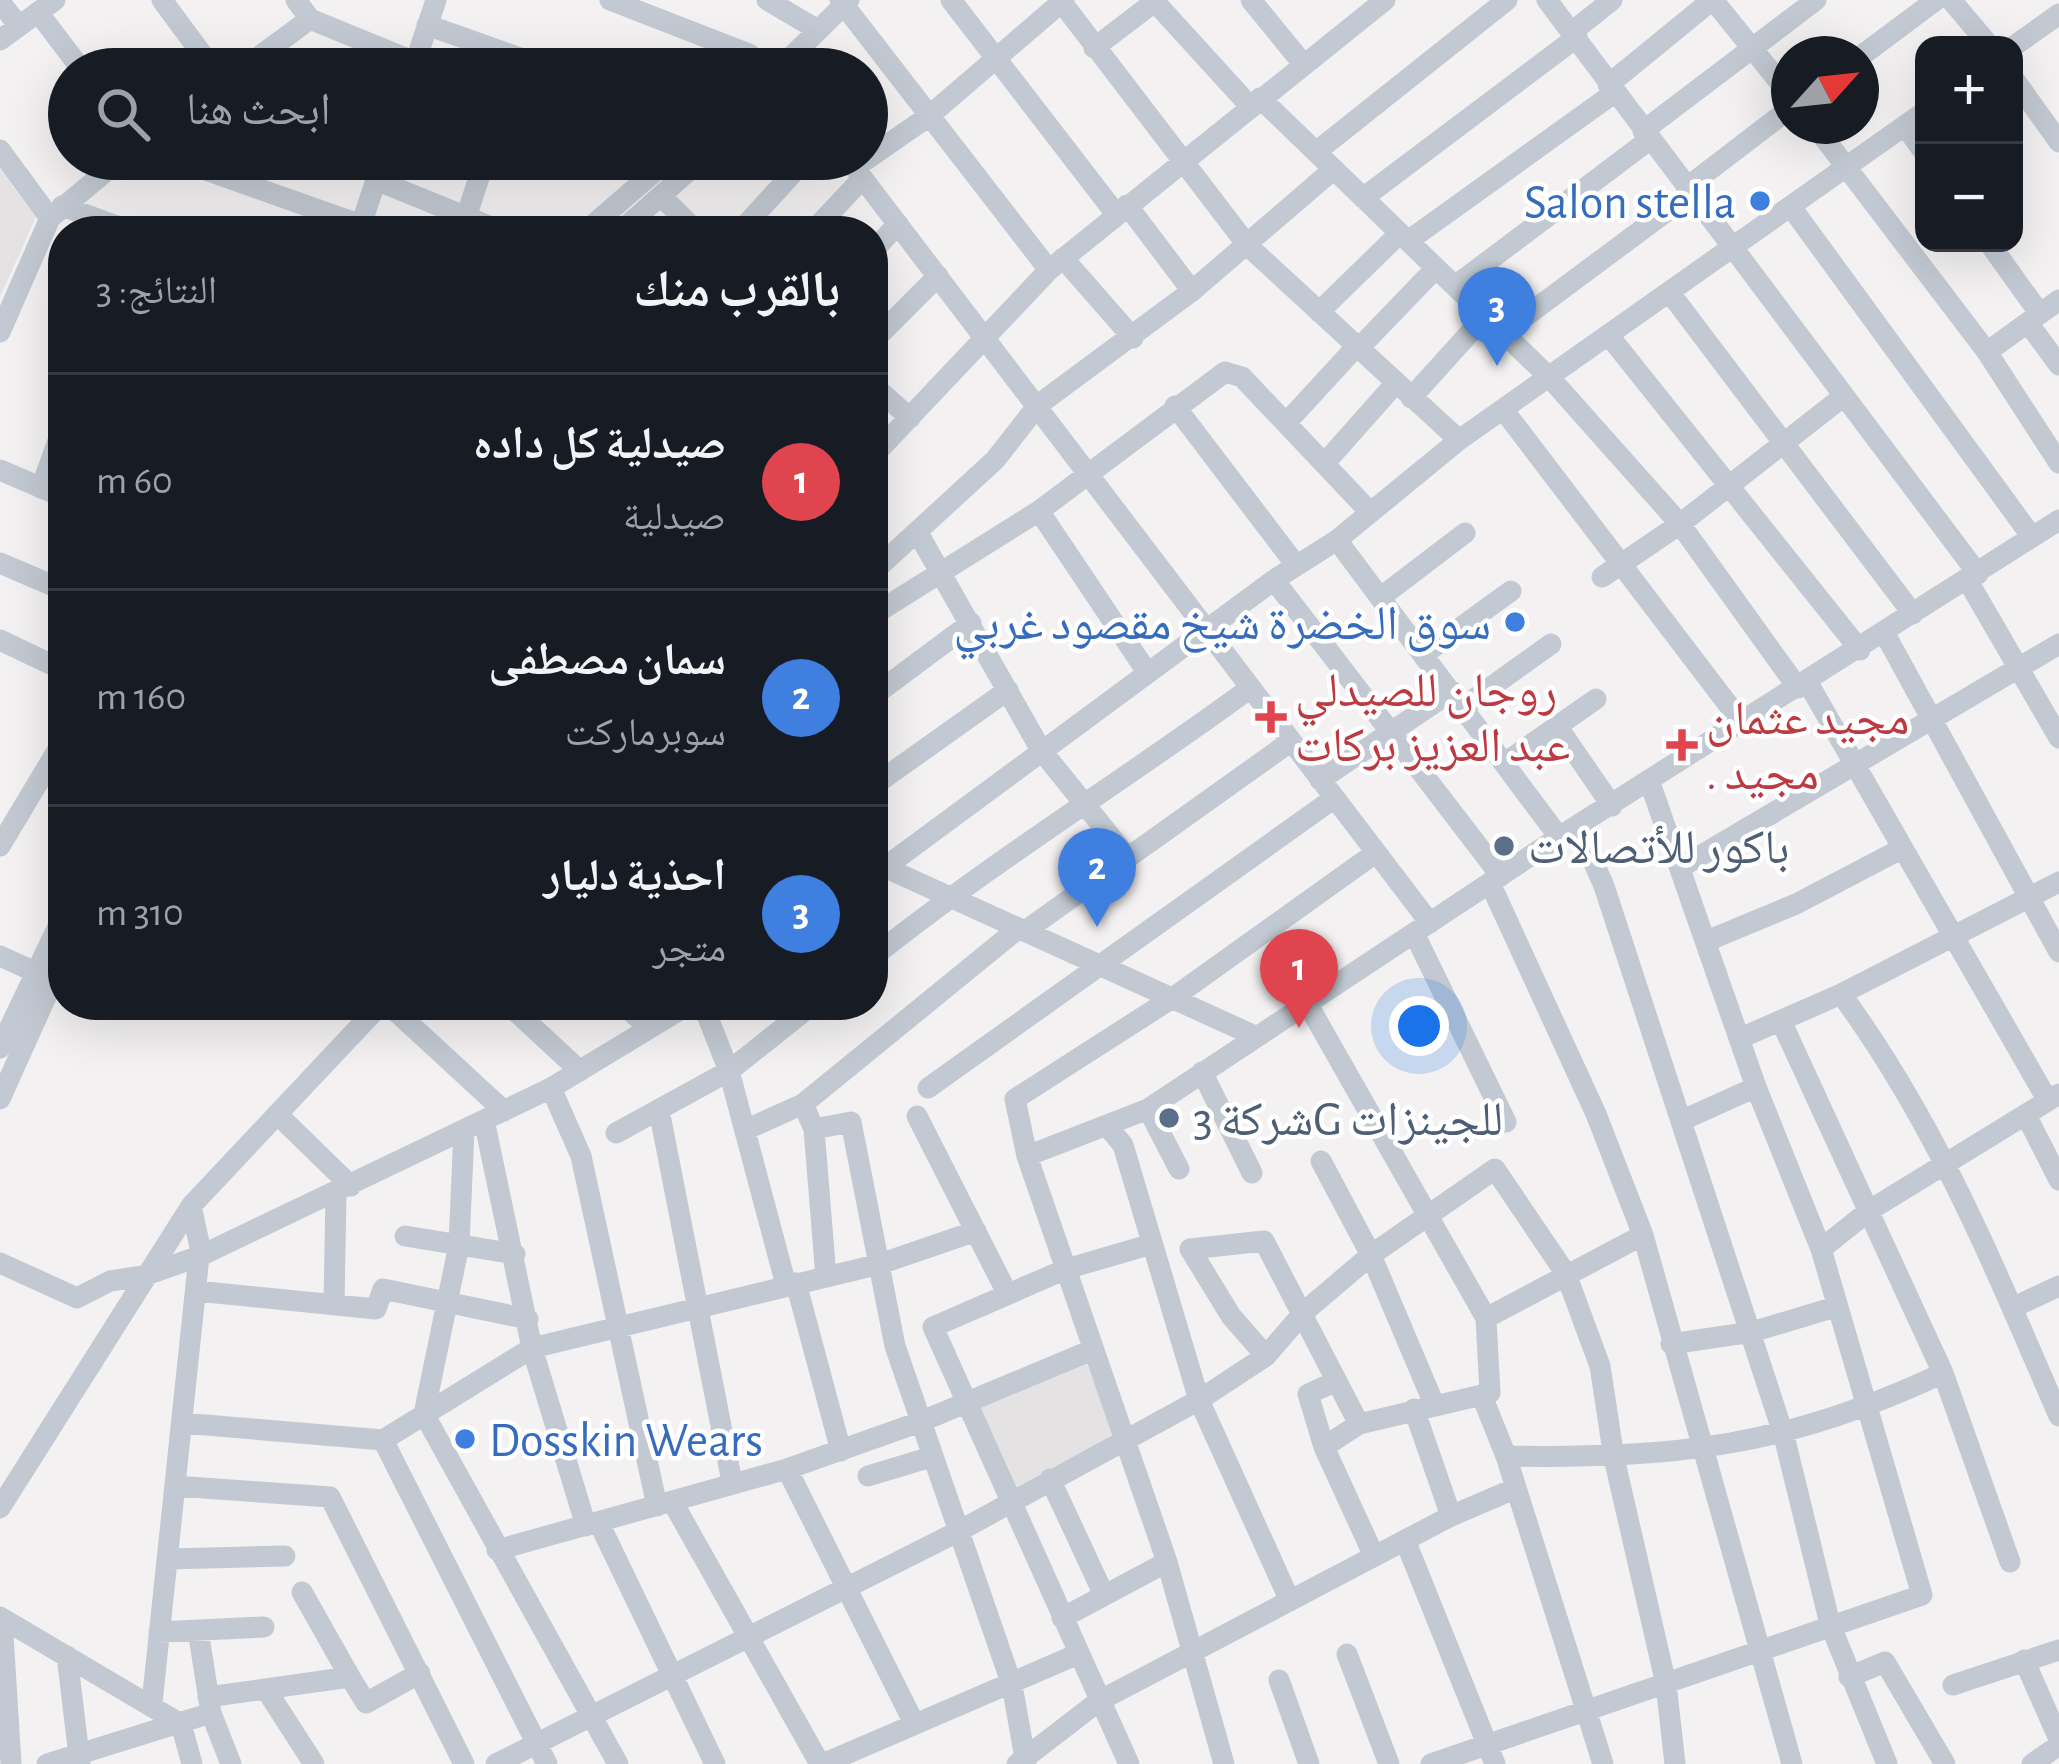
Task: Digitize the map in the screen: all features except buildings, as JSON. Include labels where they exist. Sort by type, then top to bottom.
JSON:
[{"type":"street","points":[[162,0],[197,48]]},
{"type":"street","points":[[420,48],[436,0]]},
{"type":"street","points":[[610,0],[734,48]]},
{"type":"street","points":[[767,0],[810,16],[844,2],[878,48]]},
{"type":"street","points":[[951,0],[1192,291]]},
{"type":"street","points":[[1251,0],[1304,65]]},
{"type":"street","points":[[888,441],[982,336],[1056,264],[1182,158],[1385,0]]},
{"type":"street","points":[[1316,152],[1507,0]]},
{"type":"street","points":[[1547,0],[1973,577],[2059,738]]},
{"type":"street","points":[[1364,198],[1612,0]]},
{"type":"street","points":[[1319,312],[1404,237],[1611,89],[1713,0],[1771,71]]},
{"type":"street","points":[[1455,286],[1816,0]]},
{"type":"street","points":[[1879,43],[1936,0]]},
{"type":"street","points":[[1951,0],[1981,36]]},
{"type":"street","points":[[888,145],[1062,1],[1248,246],[1459,440]]},
{"type":"street","points":[[1094,48],[1156,1],[1255,101],[1316,152],[1551,379],[1680,524],[1803,686],[1854,763],[1954,938],[2054,1098],[1870,1210],[1821,1249]]},
{"type":"street","points":[[0,2],[19,26]]},
{"type":"street","points":[[0,40],[46,6],[69,48]]},
{"type":"street","points":[[263,48],[303,9],[380,48]]},
{"type":"street","points":[[795,48],[810,16]]},
{"type":"street","points":[[2023,41],[2056,21]]},
{"type":"street","points":[[427,26],[480,48]]},
{"type":"street","points":[[888,62],[928,116],[1056,264],[1132,338]]},
{"type":"street","points":[[2023,92],[2059,142]]},
{"type":"street","points":[[888,860],[1337,539],[1459,440],[1505,412],[1915,119]]},
{"type":"street","points":[[1503,333],[1771,124]]},
{"type":"street","points":[[1905,126],[1918,144]]},
{"type":"street","points":[[1830,144],[1987,352],[2059,464]]},
{"type":"street","points":[[0,150],[56,212],[72,216]]},
{"type":"street","points":[[888,562],[995,460],[1038,405],[1192,291],[1334,169]]},
{"type":"street","points":[[54,216],[95,180]]},
{"type":"street","points":[[231,180],[328,216]]},
{"type":"street","points":[[364,216],[376,180]]},
{"type":"street","points":[[395,180],[451,216]]},
{"type":"street","points":[[467,216],[478,180]]},
{"type":"street","points":[[603,216],[645,180]]},
{"type":"street","points":[[639,216],[679,180]]},
{"type":"street","points":[[754,216],[787,180]]},
{"type":"street","points":[[824,216],[849,180]]},
{"type":"street","points":[[870,180],[898,224],[1374,854],[1422,929],[1506,1122]]},
{"type":"street","points":[[662,196],[681,216]]},
{"type":"street","points":[[1791,207],[2032,537]]},
{"type":"street","points":[[888,235],[898,224]]},
{"type":"street","points":[[0,332],[48,229]]},
{"type":"street","points":[[1996,252],[2042,312],[2059,365]]},
{"type":"street","points":[[1287,422],[1436,268]]},
{"type":"street","points":[[888,326],[938,276]]},
{"type":"street","points":[[1670,293],[1912,614]]},
{"type":"street","points":[[1987,352],[2042,312]]},
{"type":"street","points":[[1324,464],[1485,316]]},
{"type":"street","points":[[1610,337],[1860,650]]},
{"type":"street","points":[[888,606],[1039,511],[1225,371],[1233,372],[1287,422],[1369,511]]},
{"type":"street","points":[[1610,571],[1680,524],[1844,397]]},
{"type":"street","points":[[888,398],[910,418]]},
{"type":"street","points":[[1175,406],[1296,565]]},
{"type":"street","points":[[1505,412],[1610,571],[1743,724]]},
{"type":"street","points":[[41,488],[48,469]]},
{"type":"street","points":[[0,470],[48,491]]},
{"type":"street","points":[[1039,511],[1147,672]]},
{"type":"street","points":[[1027,1156],[1148,1108],[1568,832],[2059,520]]},
{"type":"street","points":[[918,532],[1041,750],[1128,858]]},
{"type":"street","points":[[1381,597],[1465,533]]},
{"type":"street","points":[[1337,539],[1506,762],[1568,832],[1604,886],[1784,1436],[1830,1624],[1887,1764]]},
{"type":"street","points":[[0,563],[48,584]]},
{"type":"street","points":[[1274,580],[1392,731],[1495,880],[1643,1235],[1756,1650],[1792,1764]]},
{"type":"street","points":[[1424,654],[1511,592]]},
{"type":"street","points":[[888,685],[971,623]]},
{"type":"street","points":[[1885,634],[2059,952]]},
{"type":"street","points":[[0,640],[48,663]]},
{"type":"street","points":[[1320,780],[1392,731],[1551,644]]},
{"type":"street","points":[[1683,866],[2059,644]]},
{"type":"street","points":[[888,945],[949,896],[1090,806],[1249,689]]},
{"type":"street","points":[[888,775],[1008,690]]},
{"type":"street","points":[[1506,762],[1596,699]]},
{"type":"street","points":[[1557,726],[1612,806]]},
{"type":"street","points":[[745,1130],[803,1104],[1022,930],[1290,742]]},
{"type":"street","points":[[0,846],[48,766]]},
{"type":"street","points":[[1431,1764],[1491,1754],[1756,1650],[1922,1594],[1821,1249],[1756,1087],[1743,1037],[1650,783]]},
{"type":"street","points":[[928,1088],[1334,799]]},
{"type":"street","points":[[1707,940],[1796,904],[1903,848]]},
{"type":"street","points":[[1223,1764],[1167,1562],[1027,1156],[1015,1099],[1174,997],[1374,854]]},
{"type":"street","points":[[888,872],[1104,963],[1255,1036]]},
{"type":"street","points":[[1743,1037],[1841,994],[2059,882]]},
{"type":"street","points":[[0,956],[43,976]]},
{"type":"street","points":[[0,1099],[48,961]]},
{"type":"street","points":[[0,1048],[48,972]]},
{"type":"street","points":[[1841,994],[1899,1073],[1948,1163],[2059,1416]]},
{"type":"street","points":[[1307,1003],[1430,1210],[1486,1318],[1490,1394],[1359,1424],[1324,1448]]},
{"type":"street","points":[[0,1508],[191,1206],[369,1020]]},
{"type":"street","points":[[397,1020],[484,1120],[532,1348],[592,1524],[676,1676],[715,1764]]},
{"type":"street","points":[[524,1020],[580,1071]]},
{"type":"street","points":[[641,1020],[650,1028]]},
{"type":"street","points":[[0,1263],[70,1298],[84,1297],[110,1281],[143,1276],[200,1256],[551,1088],[663,1020]]},
{"type":"street","points":[[709,1020],[729,1071],[841,1451]]},
{"type":"street","points":[[616,1133],[729,1071],[793,1020]]},
{"type":"street","points":[[1781,1021],[1943,1373],[2010,1562]]},
{"type":"street","points":[[1202,1072],[1252,1173]]},
{"type":"street","points":[[1683,1120],[1756,1087]]},
{"type":"street","points":[[551,1088],[581,1156],[617,1327],[665,1504],[822,1764],[1078,1654]]},
{"type":"street","points":[[803,1104],[814,1129],[826,1277]]},
{"type":"street","points":[[1148,1108],[1179,1169]]},
{"type":"street","points":[[658,1110],[732,1482]]},
{"type":"street","points":[[277,1114],[344,1190],[334,1305]]},
{"type":"street","points":[[2026,1114],[2059,1180]]},
{"type":"street","points":[[917,1116],[1006,1293]]},
{"type":"street","points":[[484,1120],[424,1414],[618,1764]]},
{"type":"street","points":[[814,1129],[851,1122],[895,1346],[1012,1685],[1022,1761]]},
{"type":"street","points":[[1108,1127],[1123,1145],[1199,1400],[1290,1601]]},
{"type":"street","points":[[1321,1161],[1371,1255],[1424,1406],[1451,1516]]},
{"type":"street","points":[[496,1764],[847,1589],[1199,1400],[1266,1356],[1304,1312],[1371,1255],[1495,1169],[1566,1274],[1600,1366],[1614,1458],[1666,1684],[1676,1764]]},
{"type":"street","points":[[152,1702],[200,1256],[191,1206]]},
{"type":"street","points":[[182,1423],[383,1440],[532,1348],[880,1264],[976,1231]]},
{"type":"street","points":[[1486,1318],[1643,1235]]},
{"type":"street","points":[[405,1236],[515,1254]]},
{"type":"street","points":[[1266,1356],[1231,1316],[1190,1249],[1264,1241],[1359,1424]]},
{"type":"street","points":[[1129,1764],[933,1327],[1066,1269],[1152,1244]]},
{"type":"street","points":[[2012,1308],[2059,1286]]},
{"type":"street","points":[[196,1291],[376,1310],[383,1289],[528,1319]]},
{"type":"street","points":[[1671,1344],[1752,1332],[1835,1307]]},
{"type":"street","points":[[497,1550],[841,1451],[1092,1350]]},
{"type":"street","points":[[1506,1456],[1614,1458],[1784,1436],[1870,1407],[1943,1373]]},
{"type":"street","points":[[1336,1381],[1308,1394],[1324,1448],[1374,1556]]},
{"type":"street","points":[[1482,1396],[1506,1456],[1603,1764]]},
{"type":"street","points":[[383,1440],[547,1764]]},
{"type":"street","points":[[868,1476],[931,1457]]},
{"type":"street","points":[[787,1469],[914,1723]]},
{"type":"street","points":[[1050,1479],[1103,1595]]},
{"type":"street","points":[[175,1486],[330,1497],[464,1764]]},
{"type":"street","points":[[1022,1761],[1099,1701],[1451,1516],[1514,1489]]},
{"type":"street","points":[[1405,1540],[1491,1754]]},
{"type":"street","points":[[167,1559],[286,1556]]},
{"type":"street","points":[[1062,1618],[1167,1562]]},
{"type":"street","points":[[302,1592],[366,1703],[420,1672]]},
{"type":"street","points":[[1,1618],[152,1702],[181,1724],[192,1764]]},
{"type":"street","points":[[1,1618],[11,1764]]},
{"type":"street","points":[[159,1632],[264,1627]]},
{"type":"street","points":[[198,1630],[210,1705],[231,1764]]},
{"type":"street","points":[[1953,1685],[2059,1650]]},
{"type":"street","points":[[1347,1654],[1389,1764]]},
{"type":"street","points":[[68,1656],[79,1760]]},
{"type":"street","points":[[2024,1660],[2047,1754]]},
{"type":"street","points":[[1849,1677],[1885,1662],[1945,1764]]},
{"type":"street","points":[[47,1764],[79,1760],[181,1724],[210,1705],[350,1677]]},
{"type":"street","points":[[1279,1679],[1309,1764]]},
{"type":"street","points":[[267,1691],[314,1764]]},
{"type":"shaded area","points":[[0,169],[36,217],[0,297]]},
{"type":"shaded area","points":[[1086,1361],[1116,1440],[1012,1500],[971,1408]]},
{"type":"place","name":"Salon stella","points":[[1760,201]]},
{"type":"place","name":"احذية دليار","points":[[1497,366]]},
{"type":"place","name":"سوق الخضرة شيخ مقصود غربي","points":[[1515,622]]},
{"type":"place","name":"روجان للصيدلي عبد العزيز بركات","points":[[1271,717]]},
{"type":"place","name":"مجيد عثمان . مجيد","points":[[1682,745]]},
{"type":"place","name":"باكور للأتصالات","points":[[1504,846]]},
{"type":"place","name":"سمان مصطفى","points":[[1097,927]]},
{"type":"place","name":"صيدلية كل داده","points":[[1299,1028]]},
{"type":"place","name":"شركة 3G للجينزات","points":[[1169,1118]]},
{"type":"place","name":"Dosskin Wears","points":[[465,1439]]}]
